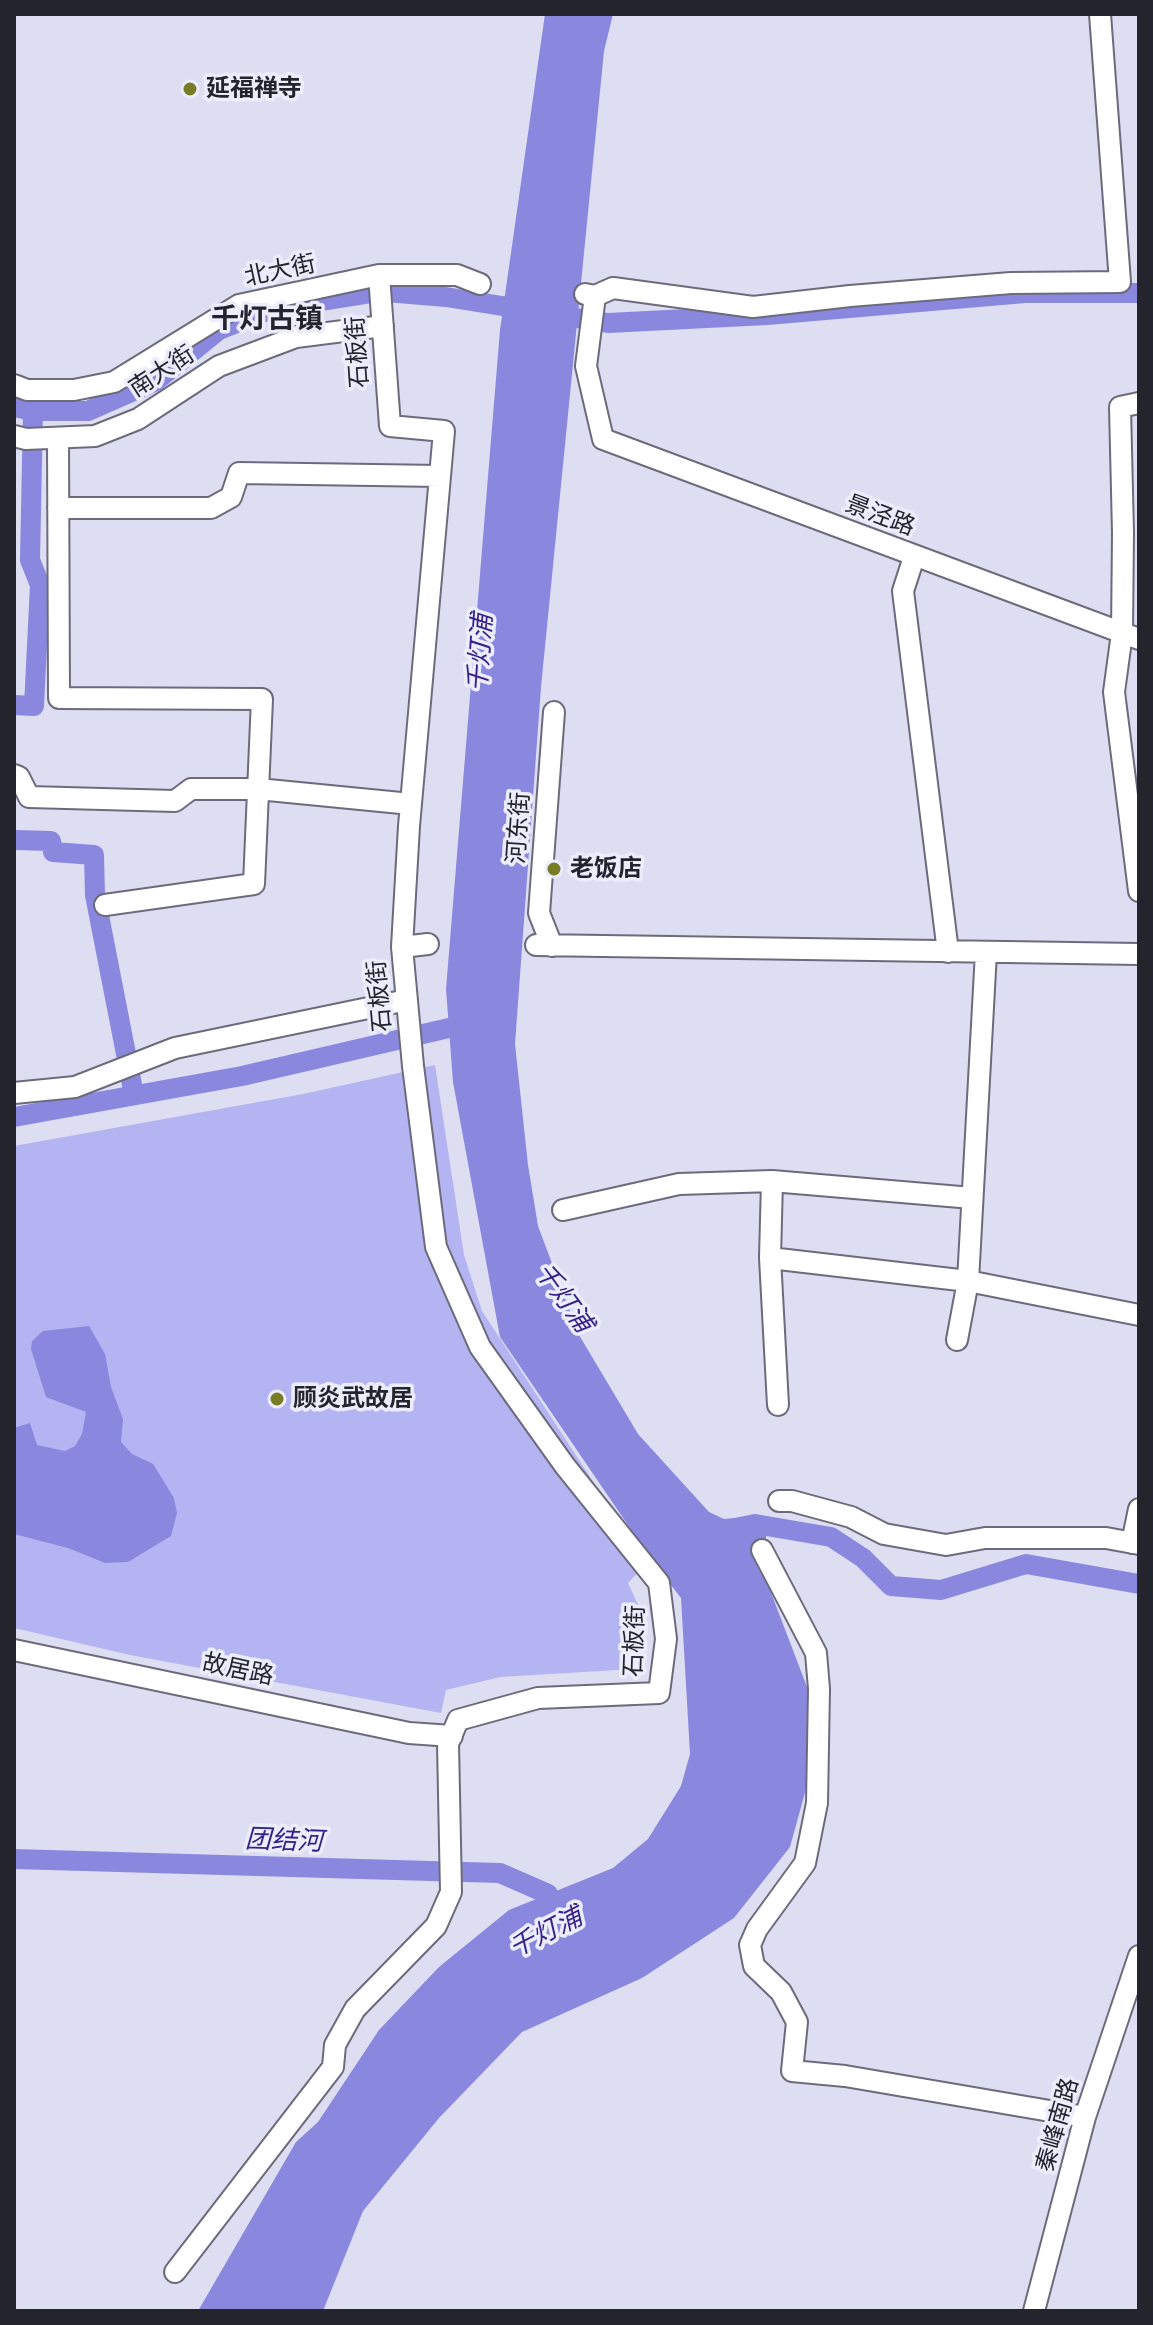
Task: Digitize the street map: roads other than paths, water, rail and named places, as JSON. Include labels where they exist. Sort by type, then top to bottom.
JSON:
[{"type":"street","name":"景泾路","points":[[1100,14],[1120,282],[1011,283],[753,307],[613,288],[591,299],[586,366],[603,439],[1130,636]]},
{"type":"street","name":"北大街","points":[[20,388],[74,390],[114,382],[239,305],[379,275],[457,275],[480,284]]},
{"type":"street","name":"石板街","points":[[379,275],[390,426],[444,431],[411,804],[402,947],[411,1052],[436,1247],[480,1347],[565,1466],[662,1582],[666,1639],[659,1693],[538,1698],[458,1720],[452,1736]]},
{"type":"street","name":"南大街","points":[[35,438],[95,436],[138,419],[219,366],[296,337],[383,326]]},
{"type":"street","points":[[1139,403],[1120,407],[1123,533],[1130,636],[1114,692],[1139,891]]},
{"type":"street","points":[[35,438],[58,508],[59,698],[262,699],[254,884],[105,905]]},
{"type":"street","points":[[58,508],[211,508],[231,497],[239,473],[440,476]]},
{"type":"street","points":[[914,557],[903,591],[948,952],[1139,954]]},
{"type":"street","name":"河东街","points":[[554,712],[539,913],[544,946],[948,952]]},
{"type":"street","points":[[14,775],[19,777],[29,797],[175,801],[191,789],[258,789],[411,804]]},
{"type":"street","points":[[402,947],[428,944]]},
{"type":"street","points":[[957,1340],[968,1281],[986,952]]},
{"type":"street","points":[[14,1093],[75,1087],[175,1048],[408,1008]]},
{"type":"street","points":[[563,1210],[679,1184],[772,1181],[972,1198]]},
{"type":"street","points":[[772,1181],[770,1258],[778,1405]]},
{"type":"street","points":[[770,1258],[968,1281],[1139,1315]]},
{"type":"street","points":[[779,1501],[792,1501],[851,1517],[884,1534],[946,1545],[985,1538],[1106,1538],[1136,1543],[1139,1509]]},
{"type":"street","points":[[762,1550],[816,1653],[819,1689],[817,1803],[805,1863],[757,1929],[750,1945],[754,1966],[781,1992],[797,2022],[792,2071],[845,2076],[1085,2117]]},
{"type":"street","name":"故居路","points":[[14,1650],[409,1733],[452,1736]]},
{"type":"street","points":[[175,2272],[333,2067],[335,2045],[355,2009],[436,1926],[451,1892],[448,1744],[452,1736]]},
{"type":"street","name":"秦峰南路","points":[[1034,2311],[1085,2117],[1139,1956]]},
{"type":"water","name":"千灯浦","points":[[545,14],[613,14],[604,51],[541,687],[515,1044],[528,1165],[538,1226],[579,1335],[638,1434],[709,1512],[724,1519],[754,1516],[767,1528],[766,1538],[756,1548],[757,1566],[770,1590],[812,1700],[809,1778],[790,1847],[734,1918],[642,1978],[522,2032],[439,2118],[363,2211],[323,2311],[198,2311],[296,2142],[318,2122],[379,2030],[439,1967],[509,1910],[613,1868],[648,1839],[681,1786],[690,1754],[681,1598],[651,1559],[500,1337],[453,1082],[446,989],[500,330]]},
{"type":"water","points":[[89,1326],[105,1354],[111,1387],[123,1419],[121,1442],[132,1454],[153,1464],[174,1498],[177,1513],[171,1536],[128,1562],[105,1563],[68,1548],[14,1534],[14,1428],[30,1423],[37,1445],[65,1451],[75,1446],[82,1434],[86,1412],[46,1397],[31,1349],[32,1341],[43,1331]]},
{"type":"waterway","points":[[386,292],[446,297],[608,323],[767,315],[1025,293],[1139,293]]},
{"type":"waterway","points":[[14,407],[33,411],[88,411],[156,381],[219,330],[272,309],[372,293]]},
{"type":"waterway","points":[[14,705],[34,706],[40,585],[30,560],[33,411]]},
{"type":"waterway","points":[[14,840],[51,841],[53,852],[94,855],[95,895],[134,1095]]},
{"type":"waterway","points":[[14,1117],[242,1076],[449,1028]]},
{"type":"waterway","points":[[740,1527],[755,1524],[831,1537],[863,1558],[891,1586],[941,1590],[1026,1564],[1139,1584]]},
{"type":"waterway","name":"团结河","points":[[14,1859],[500,1873],[548,1894]]},
{"type":"place","name":"延福禅寺","points":[[190,89]]},
{"type":"place","name":"老饭店","points":[[554,869]]},
{"type":"place","name":"顾炎武故居","points":[[277,1399]]},
{"type":"district","name":"千灯古镇","points":[[267,320]]}]
